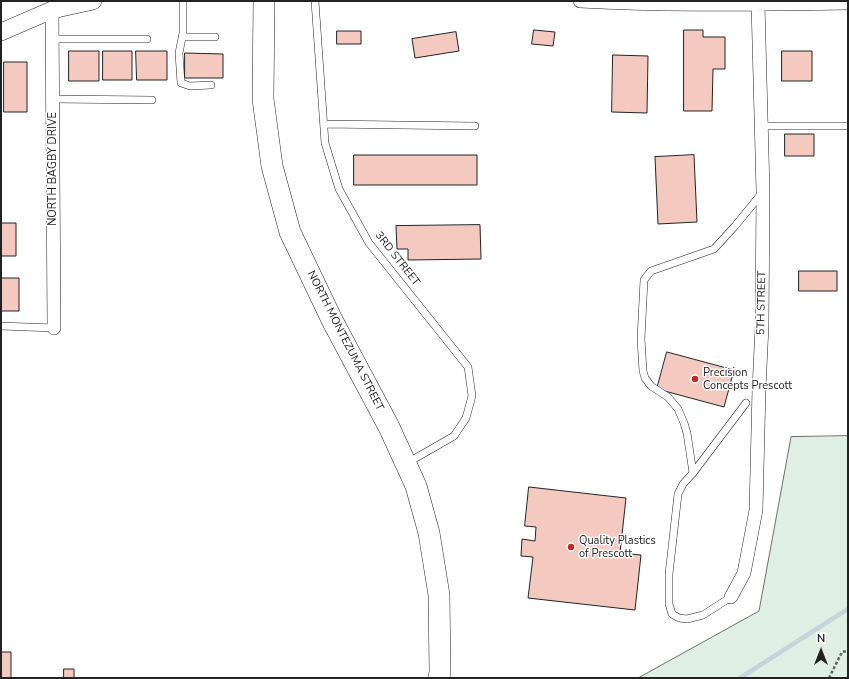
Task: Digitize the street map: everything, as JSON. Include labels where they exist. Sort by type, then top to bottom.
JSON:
[{"type":"main road","name":"NORTH MONTEZUMA STREET","points":[[264,1],[263,99],[272,166],[290,232],[332,320],[389,427],[416,486],[430,533],[440,595],[439,678]]},
{"type":"street","points":[[1,32],[52,10],[93,1]]},
{"type":"street","points":[[580,1],[633,4],[848,3]]},
{"type":"street","name":"5TH STREET","points":[[731,597],[744,574],[756,510],[762,326],[763,191],[758,4]]},
{"type":"street","name":"NORTH BAGBY DRIVE","points":[[52,10],[54,328]]},
{"type":"lane","points":[[183,1],[182,37],[179,53],[181,83],[190,86],[211,85]]},
{"type":"lane","name":"3RD STREET","points":[[315,1],[325,144],[339,188],[369,243],[468,367],[472,396],[466,418],[454,436],[406,463]]},
{"type":"lane","points":[[182,37],[215,37]]},
{"type":"lane","points":[[52,39],[148,39]]},
{"type":"lane","points":[[53,99],[152,100]]},
{"type":"lane","points":[[324,124],[475,126]]},
{"type":"lane","points":[[761,126],[848,126]]},
{"type":"lane","points":[[693,473],[687,433],[678,409],[668,398],[651,386],[645,378],[643,371],[641,339],[644,280],[651,272],[714,249],[763,191]]},
{"type":"lane","points":[[1,326],[54,328]]},
{"type":"lane","points":[[731,597],[703,615],[688,619],[679,618],[672,614],[669,604],[669,574],[678,494],[683,484],[746,403]]},
{"type":"path","points":[[829,678],[842,652],[848,652]]},
{"type":"green space","points":[[848,436],[848,678],[638,678],[759,611],[791,437]]},
{"type":"building","points":[[534,30],[555,32],[553,46],[532,44]]},
{"type":"building","points":[[684,30],[703,30],[703,37],[725,37],[725,69],[713,69],[712,111],[684,111]]},
{"type":"building","points":[[337,31],[361,31],[361,44],[337,44]]},
{"type":"building","points":[[456,32],[459,51],[415,58],[412,39]]},
{"type":"building","points":[[69,51],[99,51],[99,81],[69,81]]},
{"type":"building","points":[[103,51],[132,51],[132,80],[103,80]]},
{"type":"building","points":[[136,51],[167,51],[167,80],[137,80]]},
{"type":"building","points":[[782,51],[812,51],[812,81],[782,81]]},
{"type":"building","points":[[185,53],[223,54],[223,78],[185,78]]},
{"type":"building","points":[[613,55],[648,56],[647,113],[612,112]]},
{"type":"building","points":[[4,62],[27,62],[27,112],[4,112]]},
{"type":"building","points":[[785,134],[814,134],[814,156],[785,156]]},
{"type":"building","points":[[354,155],[477,155],[477,185],[354,185]]},
{"type":"building","points":[[694,155],[697,222],[658,224],[655,157]]},
{"type":"building","points":[[1,223],[16,223],[16,256],[1,256]]},
{"type":"building","points":[[480,225],[481,259],[408,260],[408,249],[397,249],[396,226]]},
{"type":"building","points":[[799,271],[837,271],[837,291],[799,291]]},
{"type":"building","points":[[1,278],[19,278],[19,311],[1,311]]},
{"type":"building","name":"Precision Concepts Prescott","points":[[667,352],[734,370],[724,407],[657,389]]},
{"type":"building","name":"Quality Plastics of Prescott","points":[[529,487],[626,498],[620,553],[641,555],[635,610],[528,598],[533,557],[521,556],[522,539],[535,541],[536,527],[525,526]]},
{"type":"building","points":[[1,652],[11,652],[11,678],[1,678]]},
{"type":"building","points":[[64,669],[74,669],[74,678],[64,678]]},
{"type":"waterway","points":[[740,678],[848,609]]},
{"type":"place","name":"Precision Concepts Prescott","points":[[695,379]]},
{"type":"place","name":"Quality Plastics of Prescott","points":[[571,547]]}]
